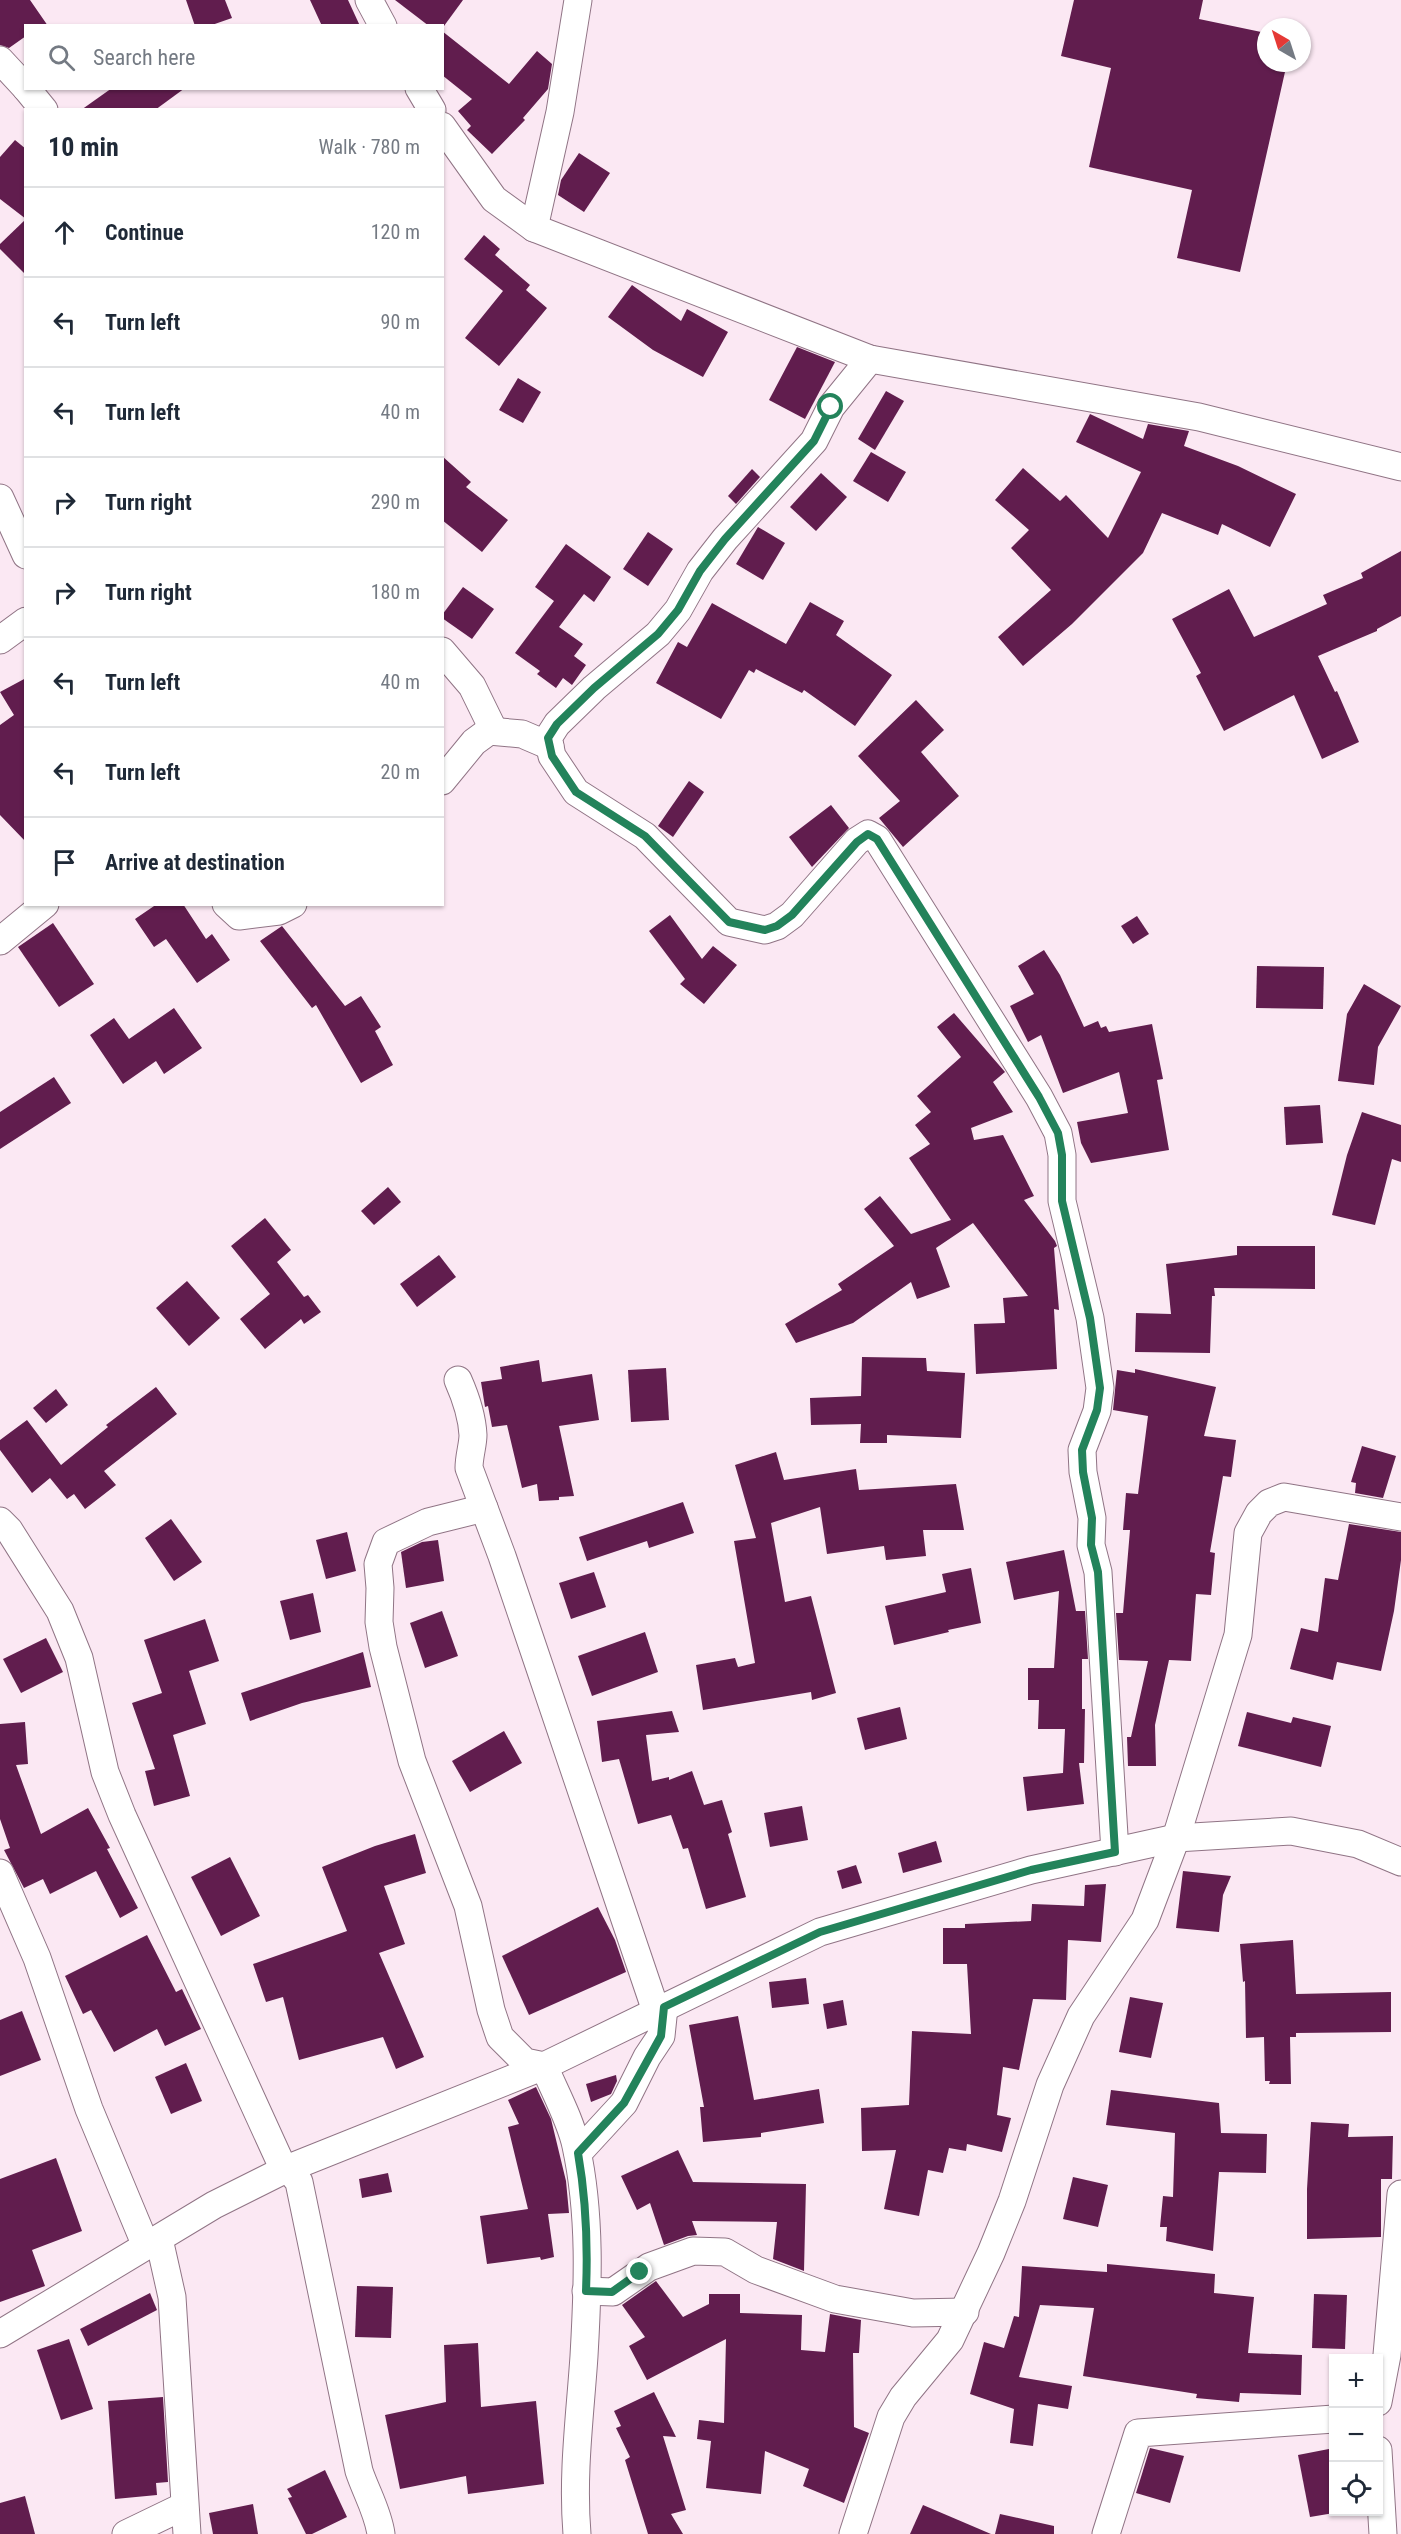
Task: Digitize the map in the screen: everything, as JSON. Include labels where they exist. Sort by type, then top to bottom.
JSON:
[{"type":"street","points":[[369,0],[383,24]]},
{"type":"street","points":[[534,228],[560,112],[578,0]]},
{"type":"street","points":[[0,60],[24,86]]},
{"type":"street","points":[[28,90],[42,108]]},
{"type":"street","points":[[420,90],[431,108]]},
{"type":"street","points":[[445,135],[494,199],[534,228],[870,359],[1199,417],[1401,467]]},
{"type":"street","points":[[870,359],[831,407],[814,441],[796,464],[764,494],[700,571],[671,618],[658,634],[594,688],[557,724],[548,738],[552,756],[576,792],[645,836],[729,922],[765,930],[777,926],[792,915],[857,842],[868,834],[877,839],[1039,1097],[1058,1133],[1062,1155],[1062,1201],[1090,1318],[1100,1388],[1097,1410],[1082,1450],[1083,1472],[1092,1518],[1091,1545],[1098,1572],[1115,1852]]},
{"type":"street","points":[[0,498],[24,551]]},
{"type":"street","points":[[0,640],[24,622]]},
{"type":"street","points":[[444,653],[472,686],[494,731]]},
{"type":"street","points":[[444,779],[474,742],[489,731],[522,734],[550,746]]},
{"type":"street","points":[[0,941],[43,906]]},
{"type":"street","points":[[228,906],[239,916],[279,911],[289,906]]},
{"type":"street","points":[[458,1380],[468,1402],[473,1437],[469,1453],[469,1468],[660,2009],[661,2036],[624,2103],[578,2153]]},
{"type":"street","points":[[853,2534],[891,2417],[903,2397],[950,2340],[995,2243],[1050,2085],[1081,2016],[1145,1920],[1176,1838],[1238,1635],[1248,1533],[1259,1513],[1269,1503],[1284,1497],[1401,1517]]},
{"type":"street","points":[[484,1508],[429,1522],[386,1542],[378,1564],[379,1622],[412,1761],[468,1906],[491,2010],[500,2037],[525,2061],[544,2066]]},
{"type":"street","points":[[0,1521],[9,1530],[60,1611],[79,1658],[105,1772],[118,1804],[284,2170],[292,2173],[299,2182],[359,2471],[367,2496],[379,2519],[381,2534]]},
{"type":"street","points":[[0,2334],[214,2205],[284,2170],[544,2066],[820,1932],[1031,1870],[1176,1838],[1291,1831],[1358,1844],[1401,1862]]},
{"type":"street","points":[[0,1873],[37,1958],[89,2109],[152,2243],[172,2297],[187,2534]]},
{"type":"street","points":[[544,2066],[576,2143],[586,2216],[584,2357],[575,2447],[574,2497],[577,2534]]},
{"type":"street","points":[[1383,2376],[1387,2355],[1401,2194]]},
{"type":"street","points":[[586,2291],[612,2292],[649,2266],[693,2251],[725,2252],[756,2270],[835,2299],[913,2313],[964,2312]]},
{"type":"street","points":[[1106,2534],[1138,2433],[1329,2419]]},
{"type":"street","points":[[1379,2462],[1383,2534]]},
{"type":"street","points":[[126,2534],[184,2506]]},
{"type":"building","points":[[0,0],[30,0],[47,24],[24,24],[24,37],[9,48],[0,45]]},
{"type":"building","points":[[186,0],[225,0],[232,18],[215,24],[194,24]]},
{"type":"building","points":[[310,0],[348,0],[359,24],[321,24]]},
{"type":"building","points":[[395,0],[463,0],[444,26],[444,24],[426,24]]},
{"type":"building","points":[[1074,0],[1203,0],[1199,19],[1257,31],[1257,72],[1285,72],[1240,272],[1177,258],[1192,190],[1089,167],[1111,68],[1061,56]]},
{"type":"building","points":[[444,33],[509,84],[537,51],[552,64],[548,89],[523,118],[525,120],[492,154],[467,130],[471,126],[458,111],[472,99],[444,77]]},
{"type":"building","points":[[109,90],[182,90],[158,108],[84,108]]},
{"type":"building","points":[[15,140],[24,147],[24,217],[0,199],[0,157]]},
{"type":"building","points":[[579,153],[610,173],[584,212],[558,195],[561,180]]},
{"type":"building","points":[[24,221],[24,273],[0,249],[0,244]]},
{"type":"building","points":[[484,235],[500,249],[495,255],[530,285],[526,290],[547,308],[499,366],[465,338],[503,291],[464,259]]},
{"type":"building","points":[[632,285],[681,321],[687,309],[728,332],[703,377],[653,350],[608,317]]},
{"type":"building","points":[[797,347],[835,362],[805,419],[769,400]]},
{"type":"building","points":[[518,378],[541,392],[523,423],[499,410]]},
{"type":"building","points":[[886,391],[904,401],[875,450],[858,439]]},
{"type":"building","points":[[1090,414],[1143,439],[1148,424],[1189,431],[1184,446],[1238,466],[1296,494],[1270,547],[1222,524],[1218,535],[1162,513],[1143,553],[1072,624],[1023,666],[998,637],[1051,590],[1011,548],[1029,530],[995,500],[1023,468],[1060,501],[1066,495],[1108,538],[1141,472],[1076,442]]},
{"type":"building","points":[[871,452],[906,472],[888,502],[853,481]]},
{"type":"building","points":[[444,458],[471,482],[466,487],[508,520],[482,552],[444,522]]},
{"type":"building","points":[[752,469],[760,477],[736,504],[728,496]]},
{"type":"building","points":[[821,473],[847,497],[816,531],[790,507]]},
{"type":"building","points":[[758,527],[785,543],[763,580],[736,564]]},
{"type":"building","points":[[648,532],[673,549],[648,586],[623,569]]},
{"type":"building","points":[[566,544],[611,577],[594,602],[584,594],[559,627],[583,644],[574,656],[586,665],[572,685],[563,678],[556,688],[537,674],[540,671],[515,653],[554,601],[535,587]]},
{"type":"building","points":[[1401,551],[1401,616],[1377,631],[1318,656],[1335,692],[1337,691],[1359,742],[1322,759],[1294,695],[1224,731],[1196,676],[1201,673],[1172,619],[1229,589],[1254,637],[1327,604],[1323,595],[1363,578],[1361,573]]},
{"type":"building","points":[[463,587],[494,609],[472,639],[444,619],[444,612]]},
{"type":"building","points":[[810,602],[844,621],[836,635],[892,675],[855,726],[804,690],[802,693],[756,669],[754,673],[749,670],[721,719],[656,683],[678,642],[687,647],[712,603],[786,644]]},
{"type":"building","points":[[24,679],[24,840],[0,815],[0,725],[14,715],[0,692]]},
{"type":"building","points":[[916,700],[944,730],[921,752],[959,796],[903,847],[879,818],[900,801],[858,756]]},
{"type":"building","points":[[689,781],[704,792],[673,837],[658,826]]},
{"type":"building","points":[[831,805],[849,828],[812,867],[789,837]]},
{"type":"building","points":[[154,906],[184,906],[206,939],[212,934],[230,960],[197,983],[166,939],[154,947],[135,919]]},
{"type":"building","points":[[670,915],[702,959],[713,946],[737,965],[704,1004],[680,984],[685,979],[649,931]]},
{"type":"building","points":[[1137,916],[1149,934],[1133,944],[1121,926]]},
{"type":"building","points":[[53,923],[94,984],[59,1007],[18,947]]},
{"type":"building","points":[[282,926],[345,1006],[361,996],[381,1027],[375,1031],[393,1065],[361,1083],[316,1005],[312,1008],[260,941]]},
{"type":"building","points":[[1044,950],[1060,975],[1084,1027],[1098,1021],[1101,1028],[1106,1026],[1109,1032],[1152,1024],[1163,1079],[1157,1080],[1169,1150],[1091,1163],[1081,1143],[1077,1122],[1128,1113],[1119,1072],[1063,1093],[1041,1035],[1028,1042],[1010,1006],[1034,994],[1018,966]]},
{"type":"building","points":[[1257,966],[1324,967],[1323,1009],[1256,1008]]},
{"type":"building","points":[[1364,984],[1401,1006],[1378,1047],[1374,1085],[1338,1081],[1347,1014]]},
{"type":"building","points":[[174,1008],[202,1048],[164,1074],[156,1061],[123,1084],[90,1035],[114,1018],[129,1039]]},
{"type":"building","points":[[954,1013],[1005,1072],[993,1082],[1013,1112],[971,1128],[974,1140],[1003,1135],[1034,1196],[1024,1200],[1057,1246],[1054,1248],[1059,1310],[1054,1309],[1057,1369],[976,1374],[974,1324],[1005,1323],[1003,1298],[1028,1296],[973,1223],[936,1248],[950,1287],[917,1299],[911,1282],[853,1323],[796,1343],[785,1324],[842,1290],[838,1284],[894,1246],[864,1209],[880,1196],[911,1234],[951,1220],[909,1158],[930,1144],[915,1125],[931,1112],[917,1096],[961,1057],[937,1027]]},
{"type":"building","points":[[54,1077],[71,1103],[0,1149],[0,1112]]},
{"type":"building","points":[[1320,1105],[1323,1143],[1286,1145],[1284,1107]]},
{"type":"building","points":[[1362,1112],[1401,1125],[1401,1162],[1392,1159],[1375,1225],[1332,1215],[1347,1155]]},
{"type":"building","points":[[388,1187],[401,1202],[374,1225],[361,1211]]},
{"type":"building","points":[[265,1218],[291,1250],[277,1262],[304,1297],[308,1295],[321,1312],[304,1324],[301,1319],[265,1349],[240,1319],[270,1294],[231,1246]]},
{"type":"building","points":[[1237,1246],[1315,1246],[1315,1289],[1214,1288],[1210,1353],[1135,1352],[1136,1313],[1171,1314],[1166,1264],[1237,1255]]},
{"type":"building","points":[[439,1255],[456,1277],[417,1307],[400,1284]]},
{"type":"building","points":[[187,1281],[220,1318],[189,1346],[156,1308]]},
{"type":"building","points":[[862,1357],[926,1358],[927,1371],[965,1373],[961,1438],[887,1435],[887,1443],[860,1443],[861,1424],[811,1425],[810,1398],[861,1396]]},
{"type":"building","points":[[539,1360],[542,1382],[592,1374],[599,1420],[559,1426],[574,1496],[559,1497],[559,1500],[539,1501],[537,1484],[522,1488],[507,1425],[492,1427],[488,1406],[485,1407],[481,1382],[502,1379],[500,1367]]},
{"type":"building","points":[[666,1368],[669,1420],[631,1422],[628,1370]]},
{"type":"building","points":[[1135,1369],[1216,1387],[1204,1436],[1236,1440],[1231,1477],[1223,1476],[1210,1552],[1215,1553],[1211,1595],[1196,1594],[1191,1661],[1169,1660],[1155,1725],[1156,1766],[1128,1766],[1127,1737],[1131,1737],[1148,1661],[1119,1660],[1116,1613],[1123,1613],[1130,1530],[1123,1530],[1126,1493],[1138,1494],[1148,1416],[1113,1410],[1117,1370],[1135,1373]]},
{"type":"building","points":[[156,1387],[177,1414],[104,1471],[116,1485],[85,1509],[74,1494],[67,1499],[50,1478],[32,1493],[0,1450],[0,1440],[27,1420],[61,1465],[108,1427],[106,1425]]},
{"type":"building","points":[[56,1389],[68,1405],[46,1423],[33,1408]]},
{"type":"building","points":[[1362,1446],[1396,1456],[1383,1498],[1355,1493],[1356,1483],[1351,1482]]},
{"type":"building","points":[[776,1452],[784,1480],[856,1469],[859,1490],[956,1484],[964,1530],[923,1530],[926,1556],[886,1560],[884,1546],[827,1554],[820,1507],[771,1523],[785,1602],[811,1596],[836,1693],[812,1700],[811,1692],[703,1710],[696,1665],[735,1658],[738,1667],[755,1663],[734,1541],[756,1538],[735,1465]]},
{"type":"building","points":[[683,1502],[694,1533],[649,1548],[647,1541],[587,1561],[579,1537]]},
{"type":"building","points":[[171,1519],[202,1562],[174,1581],[145,1538]]},
{"type":"building","points":[[1349,1524],[1401,1532],[1401,1560],[1394,1611],[1381,1671],[1337,1662],[1333,1680],[1290,1669],[1301,1628],[1318,1632],[1325,1578],[1338,1580]]},
{"type":"building","points":[[347,1532],[356,1571],[326,1579],[316,1540]]},
{"type":"building","points":[[438,1540],[444,1581],[406,1588],[401,1552],[422,1542]]},
{"type":"building","points":[[1064,1550],[1076,1611],[1085,1611],[1088,1659],[1082,1659],[1082,1709],[1085,1709],[1084,1763],[1079,1763],[1084,1804],[1027,1811],[1023,1777],[1063,1773],[1065,1729],[1038,1729],[1039,1700],[1028,1700],[1028,1668],[1054,1668],[1059,1591],[1014,1600],[1006,1562]]},
{"type":"building","points":[[971,1568],[981,1623],[894,1645],[885,1606],[946,1592],[942,1574]]},
{"type":"building","points":[[594,1572],[606,1607],[571,1619],[559,1583]]},
{"type":"building","points":[[313,1593],[321,1632],[290,1640],[280,1601]]},
{"type":"building","points":[[442,1611],[458,1656],[425,1668],[410,1623]]},
{"type":"building","points":[[205,1619],[219,1661],[189,1671],[206,1724],[173,1735],[190,1796],[154,1806],[145,1771],[155,1769],[132,1703],[162,1693],[144,1640]]},
{"type":"building","points":[[645,1632],[658,1672],[592,1696],[578,1656]]},
{"type":"building","points":[[46,1638],[63,1672],[21,1693],[3,1659]]},
{"type":"building","points":[[363,1652],[371,1687],[302,1703],[250,1721],[241,1693]]},
{"type":"building","points":[[900,1707],[907,1739],[865,1750],[857,1718]]},
{"type":"building","points":[[672,1711],[679,1732],[646,1735],[652,1781],[669,1777],[669,1780],[692,1771],[704,1805],[722,1800],[732,1832],[728,1834],[746,1897],[706,1909],[688,1848],[683,1849],[671,1815],[638,1824],[619,1759],[602,1762],[597,1721]]},
{"type":"building","points":[[1247,1712],[1291,1723],[1293,1717],[1331,1726],[1321,1767],[1238,1746]]},
{"type":"building","points":[[25,1722],[28,1764],[16,1765],[41,1834],[88,1808],[138,1908],[120,1918],[96,1871],[50,1894],[43,1879],[24,1888],[4,1850],[10,1848],[0,1819],[0,1724]]},
{"type":"building","points":[[504,1731],[522,1763],[470,1792],[452,1761]]},
{"type":"building","points":[[802,1806],[808,1840],[770,1847],[764,1813]]},
{"type":"building","points":[[415,1834],[426,1873],[384,1886],[405,1944],[379,1953],[424,2057],[396,2069],[383,2037],[299,2060],[283,1997],[266,2002],[253,1964],[347,1931],[322,1867],[375,1846]]},
{"type":"building","points":[[936,1841],[942,1862],[903,1873],[898,1853]]},
{"type":"building","points":[[230,1857],[260,1916],[221,1936],[191,1877]]},
{"type":"building","points":[[856,1865],[862,1883],[842,1889],[837,1871]]},
{"type":"building","points":[[1183,1871],[1231,1876],[1223,1895],[1219,1932],[1176,1928]]},
{"type":"building","points":[[1106,1884],[1101,1942],[1068,1940],[1066,2000],[1033,1999],[1019,2070],[1003,2067],[997,2115],[1011,2118],[1002,2152],[967,2144],[966,2151],[949,2148],[943,2173],[928,2170],[919,2216],[884,2209],[896,2150],[862,2151],[861,2108],[909,2105],[912,2031],[971,2034],[967,1964],[943,1964],[943,1928],[965,1928],[965,1924],[1031,1921],[1032,1904],[1084,1906],[1085,1885]]},
{"type":"building","points":[[598,1907],[615,1940],[626,1972],[529,2015],[502,1956]]},
{"type":"building","points":[[147,1935],[176,1992],[182,1989],[201,2029],[165,2046],[157,2029],[114,2052],[91,2010],[83,2014],[65,1976]]},
{"type":"building","points":[[1293,1940],[1296,1994],[1391,1992],[1391,2032],[1296,2033],[1296,2037],[1290,2037],[1291,2084],[1269,2084],[1270,2081],[1265,2081],[1264,2037],[1246,2038],[1245,1981],[1243,1982],[1240,1944]]},
{"type":"building","points":[[806,1978],[809,2004],[772,2008],[769,1982]]},
{"type":"building","points":[[1130,1997],[1163,2003],[1151,2058],[1119,2052]]},
{"type":"building","points":[[843,2000],[847,2025],[827,2029],[823,2004]]},
{"type":"building","points":[[22,2011],[41,2060],[0,2076],[0,2020]]},
{"type":"building","points":[[738,2016],[754,2100],[819,2089],[824,2123],[761,2133],[761,2137],[703,2142],[700,2107],[704,2107],[689,2025]]},
{"type":"building","points":[[186,2063],[202,2101],[171,2114],[155,2077]]},
{"type":"building","points":[[616,2075],[617,2081],[611,2094],[591,2102],[586,2084]]},
{"type":"building","points":[[536,2087],[551,2119],[566,2181],[569,2213],[548,2214],[554,2257],[487,2264],[480,2216],[528,2209],[508,2127],[519,2124],[508,2100]]},
{"type":"building","points":[[1111,2090],[1219,2103],[1221,2133],[1267,2134],[1266,2173],[1219,2172],[1213,2251],[1166,2241],[1167,2227],[1160,2227],[1163,2196],[1173,2197],[1175,2133],[1106,2125]]},
{"type":"building","points":[[1311,2122],[1349,2124],[1348,2137],[1393,2136],[1392,2179],[1381,2179],[1381,2237],[1307,2239]]},
{"type":"building","points":[[678,2150],[693,2182],[806,2184],[804,2271],[773,2259],[777,2222],[692,2221],[697,2235],[664,2245],[650,2203],[637,2210],[621,2176]]},
{"type":"building","points":[[56,2158],[82,2231],[32,2250],[45,2286],[0,2302],[0,2179]]},
{"type":"building","points":[[388,2173],[392,2192],[362,2198],[359,2179]]},
{"type":"building","points":[[1073,2177],[1108,2185],[1098,2227],[1063,2219]]},
{"type":"building","points":[[1107,2264],[1215,2274],[1214,2293],[1254,2297],[1248,2353],[1302,2355],[1301,2395],[1240,2393],[1239,2402],[1196,2398],[1197,2394],[1083,2376],[1094,2308],[1040,2305],[1019,2377],[1072,2386],[1068,2409],[1038,2404],[1033,2446],[1010,2443],[1014,2409],[970,2394],[984,2342],[1004,2348],[1014,2316],[1019,2317],[1022,2266],[1107,2272]]},
{"type":"building","points":[[656,2281],[683,2317],[709,2304],[709,2294],[740,2294],[740,2313],[802,2315],[801,2350],[825,2352],[830,2314],[861,2320],[859,2353],[853,2353],[854,2427],[869,2433],[844,2503],[803,2486],[809,2469],[765,2451],[761,2494],[706,2488],[711,2441],[697,2439],[699,2420],[724,2423],[726,2339],[647,2380],[629,2346],[645,2337],[622,2305]]},
{"type":"building","points":[[357,2286],[393,2287],[391,2338],[355,2337]]},
{"type":"building","points":[[150,2293],[157,2310],[88,2346],[80,2329]]},
{"type":"building","points":[[1314,2294],[1347,2295],[1345,2349],[1312,2348]]},
{"type":"building","points":[[69,2339],[93,2409],[61,2420],[37,2350]]},
{"type":"building","points":[[478,2343],[481,2407],[536,2401],[544,2484],[468,2494],[466,2476],[400,2489],[385,2415],[446,2402],[444,2345]]},
{"type":"building","points":[[654,2392],[676,2437],[663,2436],[686,2510],[671,2514],[683,2534],[648,2534],[625,2460],[630,2457],[616,2428],[621,2426],[614,2411]]},
{"type":"building","points":[[163,2397],[168,2482],[156,2483],[157,2495],[115,2499],[108,2401]]},
{"type":"building","points":[[1150,2448],[1184,2456],[1170,2503],[1136,2493]]},
{"type":"building","points":[[1329,2449],[1329,2514],[1310,2517],[1298,2455]]},
{"type":"building","points":[[325,2470],[347,2517],[312,2534],[306,2534],[288,2498],[292,2497],[287,2489]]},
{"type":"building","points":[[25,2496],[35,2534],[0,2534],[0,2503]]},
{"type":"building","points":[[253,2504],[258,2534],[213,2534],[209,2513]]},
{"type":"building","points":[[923,2505],[991,2534],[910,2534]]},
{"type":"building","points":[[1000,2514],[1054,2526],[1054,2534],[995,2534]]},
{"type":"route","points":[[640,2272],[612,2292],[586,2291],[588,2247],[585,2194],[578,2153],[624,2103],[647,2057],[661,2036],[664,2007],[820,1932],[1031,1870],[1115,1852],[1098,1572],[1091,1545],[1092,1518],[1083,1472],[1082,1450],[1097,1410],[1100,1388],[1090,1318],[1062,1201],[1062,1155],[1058,1133],[1039,1097],[877,839],[868,834],[857,842],[792,915],[777,926],[765,930],[729,922],[645,836],[576,792],[552,756],[548,738],[557,724],[594,688],[658,634],[678,610],[700,571],[725,539],[764,494],[796,464],[814,441],[831,407]]}]
